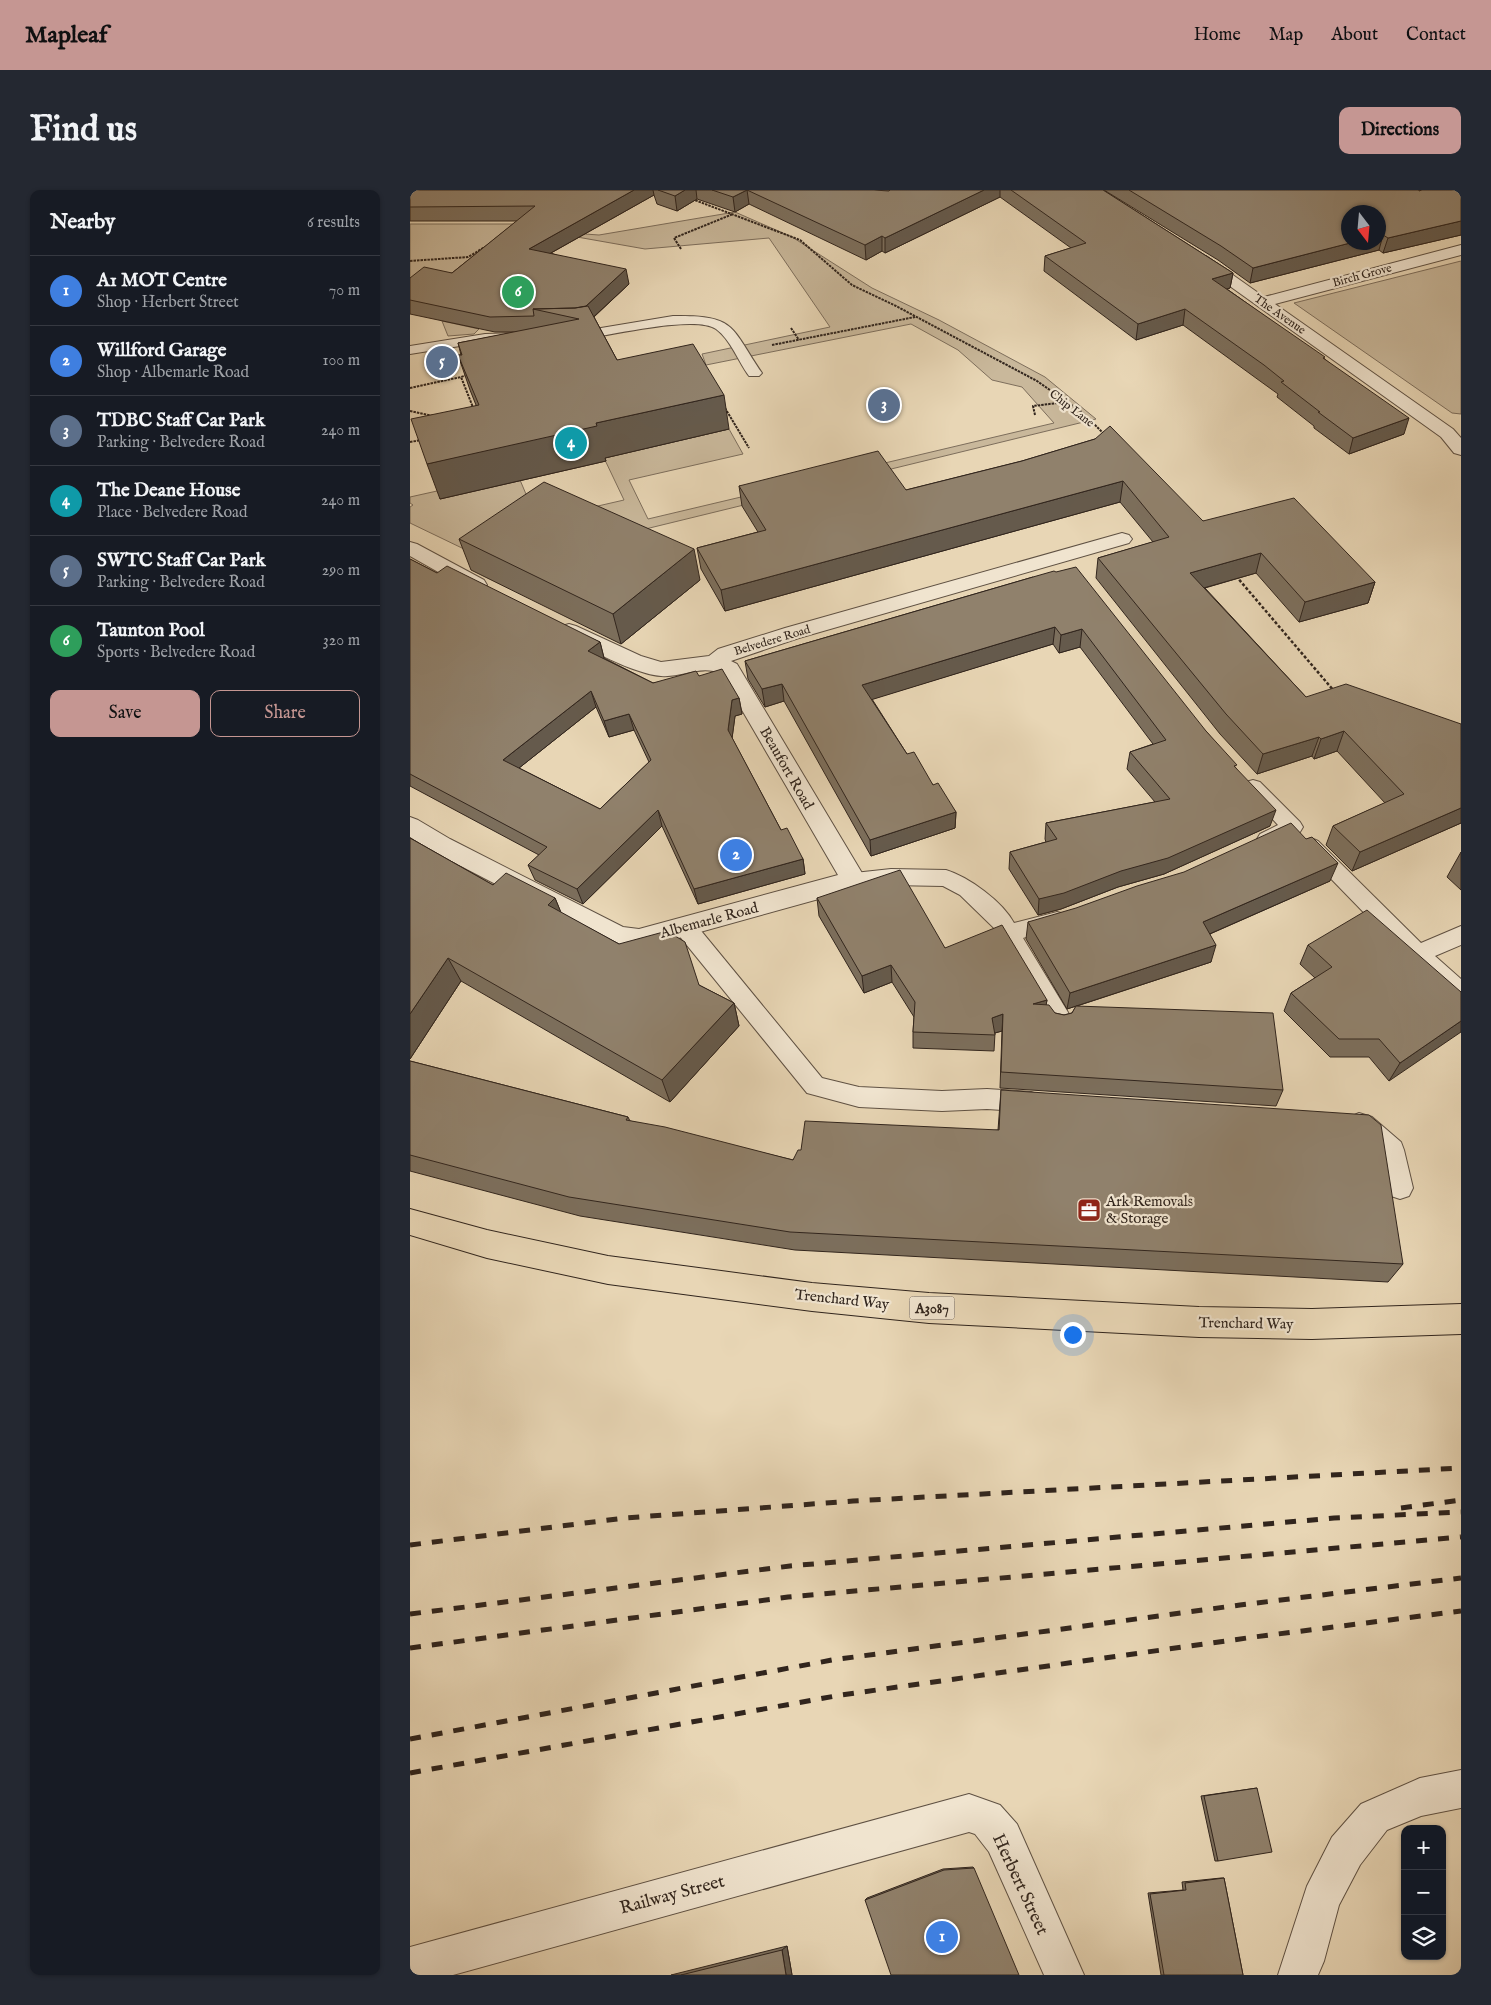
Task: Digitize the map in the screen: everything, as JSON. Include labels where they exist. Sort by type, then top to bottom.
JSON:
[{"type":"main road","name":"Trenchard Way","points":[[410,1222],[486,1244],[608,1270],[812,1297],[919,1307],[1199,1322],[1312,1324],[1461,1319]]},
{"type":"street","name":"The Avenue","points":[[1186,250],[1454,433],[1461,449]]},
{"type":"street","name":"Birch Grove","points":[[1263,302],[1461,250]]},
{"type":"street","name":"Belvedere Road","points":[[553,623],[633,661],[661,669],[715,662],[726,654],[792,633],[1071,564],[1122,540]]},
{"type":"street","points":[[410,548],[493,593]]},
{"type":"street","name":"Beaufort Road","points":[[715,662],[729,669],[853,880]]},
{"type":"street","name":"Albemarle Road","points":[[410,826],[618,936],[639,939],[853,880]]},
{"type":"street","points":[[1298,1975],[1304,1961],[1321,1900],[1346,1851],[1374,1817],[1420,1797],[1461,1789]]},
{"type":"street","name":"Herbert Street","points":[[933,1822],[969,1813],[987,1818],[1003,1838],[1064,1975]]},
{"type":"street","name":"Railway Street","points":[[432,1967],[933,1822]]},
{"type":"lane","points":[[558,337],[592,335],[662,321],[702,321],[720,324],[729,334],[754,373]]},
{"type":"lane","points":[[410,350],[485,338],[530,336]]},
{"type":"lane","points":[[1245,779],[1418,954],[1461,993]]},
{"type":"lane","points":[[1249,847],[1292,827]]},
{"type":"lane","points":[[853,880],[891,877],[946,878],[968,890],[1004,924],[1008,934],[1061,1022]]},
{"type":"lane","points":[[1008,934],[1074,914]]},
{"type":"lane","points":[[685,927],[815,1086],[859,1098],[942,1101],[987,1099],[1056,1104]]},
{"type":"lane","points":[[1418,954],[1461,935]]},
{"type":"lane","points":[[1334,1122],[1363,1124],[1392,1150],[1400,1188]]},
{"type":"path","name":"Chip Lane","points":[[684,196],[800,240],[852,285],[1037,381],[1083,413],[1110,440]]},
{"type":"path","points":[[681,249],[674,238],[732,214]]},
{"type":"path","points":[[410,263],[414,261],[468,256],[492,243]]},
{"type":"path","points":[[739,351],[916,317]]},
{"type":"path","points":[[791,328],[799,340]]},
{"type":"path","points":[[410,388],[469,375]]},
{"type":"path","points":[[461,377],[474,410]]},
{"type":"path","points":[[1035,415],[1034,406],[1067,402]]},
{"type":"path","points":[[723,406],[749,448]]},
{"type":"path","points":[[410,411],[435,416]]},
{"type":"path","points":[[410,442],[428,438]]},
{"type":"path","points":[[1234,574],[1334,692]]},
{"type":"shaded area","points":[[735,212],[792,237],[872,288],[939,320],[1045,377],[1096,419],[625,534],[464,549],[410,523],[410,507],[413,505],[410,503],[410,497],[437,491],[520,480],[537,520],[624,500],[604,458],[729,429],[743,454],[629,480],[648,519],[1054,423],[1022,387],[992,380],[958,350],[911,324],[706,365],[702,354],[830,327],[769,238],[645,249],[543,231],[599,235]]},
{"type":"shaded area","points":[[410,224],[518,224],[543,231],[410,297]]},
{"type":"shaded area","points":[[1461,261],[1461,414],[1452,413],[1294,303]]},
{"type":"shaded area","points":[[442,321],[479,329],[474,334],[448,336]]},
{"type":"building","points":[[410,190],[634,190],[529,249],[626,269],[586,306],[533,309],[534,316],[490,317],[410,300],[410,278],[424,267],[452,273],[535,206],[410,207]]},
{"type":"building","points":[[658,190],[685,190],[675,196]]},
{"type":"building","points":[[712,190],[747,190],[733,197]]},
{"type":"building","points":[[747,190],[984,190],[885,238],[882,236],[865,245]]},
{"type":"building","points":[[1011,190],[1103,190],[1233,273],[1212,279],[1409,418],[1353,438],[1281,382],[1284,381],[1264,365],[1185,309],[1138,324],[1045,256],[1086,243]]},
{"type":"building","points":[[1129,190],[1461,190],[1461,221],[1388,238],[1386,237],[1386,205],[1341,205],[1341,245],[1253,268],[1221,246]]},
{"type":"building","points":[[588,306],[617,360],[693,344],[724,395],[596,423],[597,426],[427,464],[411,419],[479,405],[458,355],[462,355],[458,343],[579,319],[533,309]]},
{"type":"building","points":[[1110,426],[1203,521],[1294,498],[1375,582],[1305,602],[1261,553],[1190,573],[1306,697],[1346,684],[1461,724],[1461,808],[1360,852],[1333,826],[1404,794],[1344,731],[1263,754],[1226,714],[1098,558],[1169,537],[1123,481],[721,590],[697,548],[766,530],[739,486],[878,451],[906,490],[1022,461],[1095,439]]},
{"type":"building","points":[[544,482],[694,549],[613,614],[459,539]]},
{"type":"building","points":[[410,559],[437,573],[447,566],[600,642],[588,651],[653,683],[696,671],[699,676],[722,669],[739,698],[732,700],[728,730],[781,830],[787,828],[803,859],[694,889],[658,810],[577,889],[528,865],[547,847],[410,774]],"holes":[[[591,691],[604,721],[629,714],[651,760],[600,809],[503,760]]]},
{"type":"building","points":[[1076,567],[1206,731],[1237,765],[1234,766],[1276,810],[1168,858],[1121,871],[1064,893],[1039,899],[1010,852],[1057,839],[1046,823],[1170,799],[1130,752],[1166,740],[1082,629],[1061,635],[1055,627],[862,685],[907,754],[914,752],[933,785],[938,783],[956,812],[870,840],[782,684],[762,689],[745,661],[1054,571]]},
{"type":"building","points":[[1291,823],[1306,839],[1312,837],[1338,863],[1203,922],[1216,945],[1070,993],[1028,922],[1184,872]]},
{"type":"building","points":[[410,838],[493,885],[506,873],[555,898],[548,905],[619,944],[667,931],[685,942],[699,985],[734,1003],[662,1080],[448,958],[410,1014]]},
{"type":"building","points":[[900,870],[945,948],[1002,925],[1047,1000],[1033,1004],[1049,1005],[1055,1013],[1064,1015],[1072,1013],[1076,1006],[1273,1013],[1283,1090],[1001,1072],[1003,1014],[992,1018],[995,1035],[913,1032],[915,1002],[891,965],[862,976],[817,898]]},
{"type":"building","points":[[1367,910],[1461,992],[1461,1021],[1400,1063],[1379,1039],[1339,1039],[1291,993],[1332,967],[1308,945]]},
{"type":"building","points":[[410,1061],[628,1117],[626,1120],[665,1127],[793,1160],[798,1150],[801,1150],[805,1121],[999,1130],[1001,1090],[1369,1115],[1381,1125],[1403,1264],[790,1232],[569,1197],[410,1155]]},
{"type":"building","points":[[1257,1788],[1272,1852],[1218,1861],[1204,1796]]},
{"type":"building","points":[[974,1868],[1019,1975],[891,1975],[865,1900],[944,1870]]},
{"type":"building","points":[[1224,1878],[1243,1975],[1164,1975],[1150,1894],[1186,1890],[1185,1883]]},
{"type":"building","points":[[782,1950],[786,1975],[681,1975]]},
{"type":"railway","points":[[410,1545],[625,1518],[853,1501],[1461,1468]]},
{"type":"railway","points":[[1401,1508],[1461,1500]]},
{"type":"railway","points":[[410,1614],[790,1566],[1334,1518],[1461,1512]]},
{"type":"railway","points":[[410,1648],[788,1597],[1461,1537]]},
{"type":"railway","points":[[410,1739],[832,1660],[1240,1605],[1461,1578]]},
{"type":"railway","points":[[410,1773],[841,1695],[1254,1637],[1461,1611]]},
{"type":"place","name":"Taunton Pool","points":[[518,292]]},
{"type":"place","name":"SWTC Staff Car Park","points":[[442,362]]},
{"type":"place","name":"TDBC Staff Car Park","points":[[884,405]]},
{"type":"place","name":"The Deane House","points":[[571,443]]},
{"type":"place","name":"Willford Garage","points":[[736,855]]},
{"type":"place","name":"Ark Removals & Storage","points":[[1089,1210]]},
{"type":"place","name":"A1 MOT Centre","points":[[942,1937]]}]
